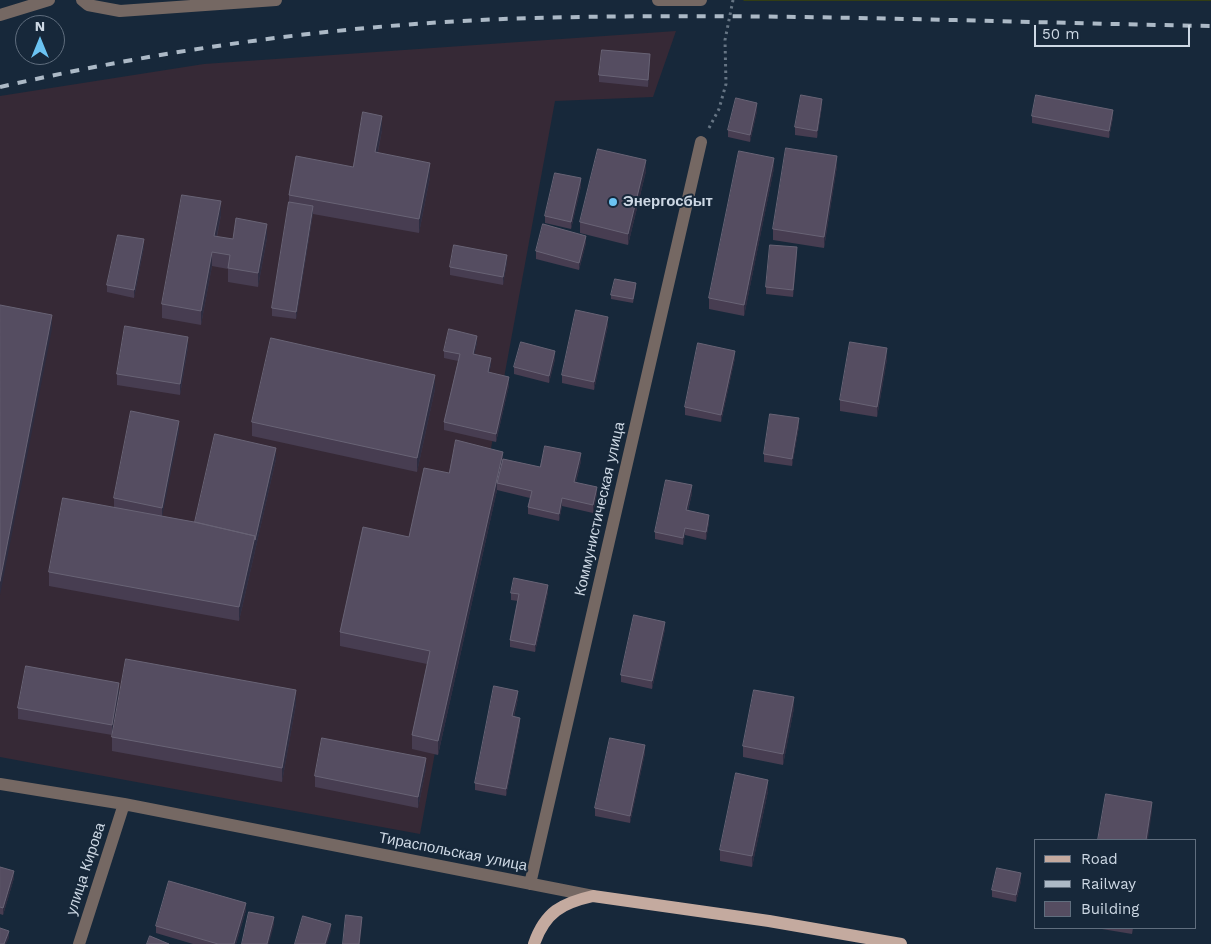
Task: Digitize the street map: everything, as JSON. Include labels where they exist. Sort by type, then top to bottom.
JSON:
[{"type":"main road","points":[[534,944],[547,917],[569,902],[593,896]]},
{"type":"main road","name":"Тираспольская улица","points":[[593,896],[770,921],[901,944]]},
{"type":"street","points":[[0,15],[49,0]]},
{"type":"street","points":[[82,0],[88,5],[120,11],[276,0]]},
{"type":"street","points":[[658,0],[702,0]]},
{"type":"street","name":"Коммунистическая улица","points":[[530,884],[701,142]]},
{"type":"street","name":"Тираспольская улица","points":[[0,784],[124,804],[593,896]]},
{"type":"street","name":"улица Кирова","points":[[79,944],[124,804]]},
{"type":"path","points":[[701,142],[716,115],[726,84],[725,40],[733,0]]},
{"type":"shaded area","points":[[676,31],[653,97],[555,101],[420,834],[0,757],[0,96],[204,64]]},
{"type":"green space","points":[[1211,0],[1211,1],[743,1]]},
{"type":"building","points":[[602,50],[650,54],[648,80],[599,75]]},
{"type":"building","points":[[801,95],[822,99],[817,131],[795,127]]},
{"type":"building","points":[[1036,95],[1113,110],[1109,131],[1032,116]]},
{"type":"building","points":[[736,98],[757,103],[750,135],[728,130]]},
{"type":"building","points":[[363,112],[382,116],[375,152],[430,163],[419,219],[289,195],[296,156],[353,167]]},
{"type":"building","points":[[786,148],[837,156],[824,237],[773,229]]},
{"type":"building","name":"Энергосбыт","points":[[598,149],[646,160],[628,234],[580,222]]},
{"type":"building","points":[[739,151],[774,158],[744,305],[709,298]]},
{"type":"building","points":[[555,173],[581,178],[571,222],[545,216]]},
{"type":"building","points":[[182,195],[221,201],[214,236],[233,239],[236,218],[267,224],[258,273],[228,268],[230,255],[212,252],[201,311],[162,304]]},
{"type":"building","points":[[289,202],[313,206],[296,312],[272,308]]},
{"type":"building","points":[[543,224],[586,236],[579,263],[536,251]]},
{"type":"building","points":[[118,235],[144,239],[134,290],[107,285]]},
{"type":"building","points":[[454,245],[507,255],[503,277],[450,267]]},
{"type":"building","points":[[770,245],[797,247],[793,290],[766,287]]},
{"type":"building","points":[[615,279],[636,283],[633,299],[611,295]]},
{"type":"building","points":[[0,305],[52,315],[0,581]]},
{"type":"building","points":[[576,310],[608,317],[594,382],[562,375]]},
{"type":"building","points":[[125,326],[188,337],[180,384],[117,374]]},
{"type":"building","points":[[449,329],[477,336],[473,354],[491,358],[488,372],[509,377],[496,434],[444,422],[460,354],[444,351]]},
{"type":"building","points":[[271,338],[435,375],[417,458],[252,422]]},
{"type":"building","points":[[521,342],[555,351],[549,376],[514,367]]},
{"type":"building","points":[[850,342],[887,348],[877,407],[840,400]]},
{"type":"building","points":[[698,343],[735,351],[721,415],[685,407]]},
{"type":"building","points":[[131,411],[179,421],[162,508],[114,498]]},
{"type":"building","points":[[770,414],[799,418],[792,459],[764,454]]},
{"type":"building","points":[[215,434],[276,448],[255,540],[255,536],[195,522]]},
{"type":"building","points":[[456,440],[503,452],[438,741],[412,735],[430,651],[340,632],[363,527],[409,537],[424,468],[449,473]]},
{"type":"building","points":[[545,446],[581,453],[574,482],[597,487],[593,505],[562,498],[559,514],[528,507],[532,491],[497,483],[503,459],[540,467]]},
{"type":"building","points":[[666,480],[692,485],[686,510],[709,515],[706,532],[685,528],[683,538],[655,532]]},
{"type":"building","points":[[63,498],[194,522],[255,536],[239,607],[49,572]]},
{"type":"building","points":[[514,578],[548,585],[535,645],[510,640],[519,594],[511,593]]},
{"type":"building","points":[[634,615],[665,622],[652,681],[621,675]]},
{"type":"building","points":[[126,659],[296,690],[282,768],[112,737]]},
{"type":"building","points":[[26,666],[119,683],[112,725],[18,708]]},
{"type":"building","points":[[494,686],[518,691],[512,716],[520,718],[506,789],[475,783]]},
{"type":"building","points":[[754,690],[794,697],[783,754],[743,746]]},
{"type":"building","points":[[322,738],[426,758],[418,797],[315,776]]},
{"type":"building","points":[[610,738],[645,745],[630,816],[595,808]]},
{"type":"building","points":[[736,773],[768,780],[752,856],[720,850]]},
{"type":"building","points":[[1106,794],[1152,802],[1146,839],[1098,839]]},
{"type":"building","points":[[0,867],[14,871],[3,908],[0,907]]},
{"type":"building","points":[[997,868],[1021,873],[1016,895],[992,890]]},
{"type":"building","points":[[169,881],[246,903],[234,944],[218,944],[156,926]]},
{"type":"building","points":[[249,912],[274,917],[267,944],[242,944]]},
{"type":"building","points":[[346,915],[362,917],[359,944],[343,944]]},
{"type":"building","points":[[303,916],[331,924],[325,944],[295,944]]},
{"type":"building","points":[[0,928],[9,931],[4,944],[0,944]]},
{"type":"building","points":[[150,936],[169,944],[147,944]]},
{"type":"railway","points":[[0,87],[132,60],[265,39],[331,31],[466,21],[617,16],[702,16],[1211,26]]},
{"type":"place","name":"Энергосбыт","points":[[613,202]]}]
